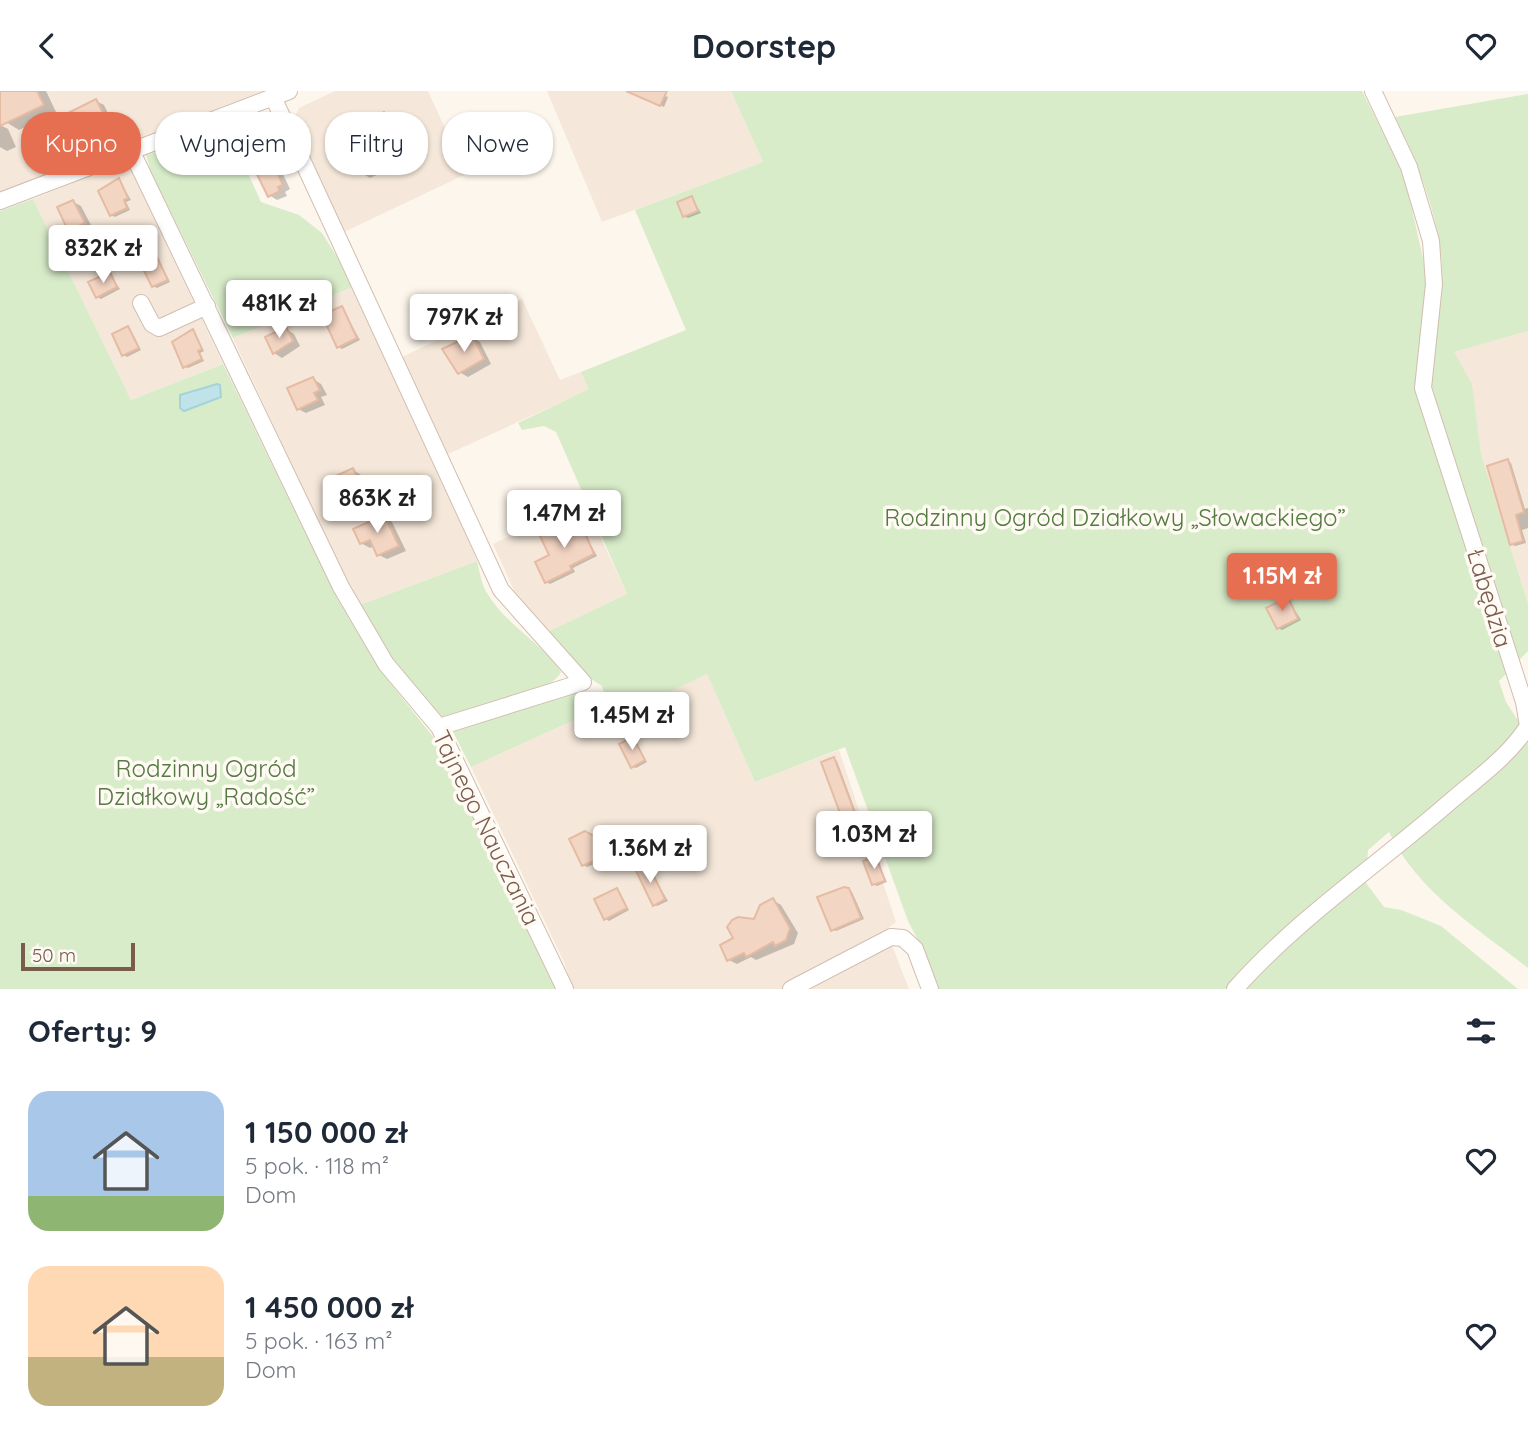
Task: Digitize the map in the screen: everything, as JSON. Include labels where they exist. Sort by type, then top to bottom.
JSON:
[{"type":"street","points":[[141,146],[289,91]]},
{"type":"street","name":"Łabędzia","points":[[1235,989],[1268,951],[1322,905],[1387,857],[1513,750],[1528,726],[1521,672],[1423,388],[1434,284],[1429,228],[1409,167],[1373,91]]},
{"type":"street","points":[[273,97],[501,590],[583,682],[439,727]]},
{"type":"street","name":"Tajnego Nauczania","points":[[141,171],[341,587],[386,664],[439,727],[565,989]]},
{"type":"street","points":[[0,201],[67,175]]},
{"type":"street","points":[[141,303],[152,324],[159,328],[207,306]]},
{"type":"street","points":[[791,989],[891,937],[903,938],[915,949],[930,989]]},
{"type":"shaded area","points":[[0,91],[267,91],[211,112],[155,112],[155,133],[141,139],[141,112],[21,112],[21,175],[45,175],[0,192]]},
{"type":"shaded area","points":[[335,91],[428,91],[442,122],[442,175],[464,175],[340,234],[311,166],[311,112],[297,112],[299,108]]},
{"type":"shaded area","points":[[547,91],[731,91],[763,162],[602,222]]},
{"type":"shaded area","points":[[92,175],[134,175],[223,364],[131,400],[33,199]]},
{"type":"shaded area","points":[[355,286],[392,362],[522,299],[560,380],[581,372],[590,389],[435,460],[477,561],[357,606],[233,338]]},
{"type":"shaded area","points":[[1528,331],[1528,635],[1453,352]]},
{"type":"shaded area","points":[[584,501],[627,594],[545,633],[525,615],[493,544]]},
{"type":"shaded area","points":[[707,674],[755,782],[839,750],[896,922],[886,930],[909,989],[573,989],[564,962],[471,767],[594,711],[600,725]]},
{"type":"green space","name":"Rodzinny Ogród Działkowy „Słowackiego”","points":[[731,91],[1362,91],[1405,177],[1427,277],[1441,297],[1441,252],[1437,228],[1423,181],[1395,117],[1528,94],[1528,331],[1454,352],[1472,384],[1481,455],[1528,604],[1528,651],[1499,681],[1506,702],[1517,719],[1528,722],[1528,968],[1432,891],[1401,853],[1389,832],[1368,850],[1366,883],[1384,907],[1401,910],[1441,926],[1518,989],[936,989],[920,944],[908,921],[845,747],[755,782],[707,674],[616,718],[608,706],[602,686],[582,673],[545,633],[627,594],[556,432],[544,426],[522,430],[518,423],[589,389],[581,372],[686,330],[635,210],[763,162]]},
{"type":"green space","points":[[155,152],[155,175],[249,175],[261,202],[299,215],[322,233],[355,286],[233,338],[151,172],[146,155]]},
{"type":"green space","name":"Rodzinny Ogród Działkowy „Radość”","points":[[33,199],[131,400],[223,364],[337,598],[379,669],[438,743],[556,989],[0,989],[0,211]]},
{"type":"green space","points":[[477,561],[483,586],[495,604],[544,651],[561,672],[542,688],[526,695],[443,720],[391,658],[357,606]]},
{"type":"green space","points":[[573,691],[591,702],[594,711],[471,767],[453,732]]},
{"type":"water","points":[[220,385],[221,397],[184,411],[180,408],[180,395]]},
{"type":"building","points":[[0,91],[37,91],[44,105],[29,112],[21,112],[21,116],[0,126]]},
{"type":"building","points":[[626,91],[667,91],[660,106]]},
{"type":"building","points":[[96,99],[102,112],[70,112]]},
{"type":"building","points":[[257,175],[278,175],[283,185],[278,187],[280,191],[268,197]]},
{"type":"building","points":[[119,178],[128,198],[124,200],[127,208],[110,216],[98,191]]},
{"type":"building","points":[[692,196],[698,211],[683,217],[677,202]]},
{"type":"building","points":[[73,200],[85,223],[68,231],[57,207]]},
{"type":"building","points":[[157,257],[168,280],[152,287],[141,265]]},
{"type":"building","points":[[110,272],[117,287],[96,298],[88,282]]},
{"type":"building","points":[[342,306],[357,338],[337,348],[322,315]]},
{"type":"building","points":[[128,326],[139,348],[122,356],[112,334]]},
{"type":"building","points":[[286,327],[293,341],[273,354],[265,337]]},
{"type":"building","points":[[193,329],[202,349],[198,351],[202,359],[183,368],[172,342]]},
{"type":"building","points":[[472,335],[484,359],[458,374],[442,349]]},
{"type":"building","points":[[313,377],[320,390],[314,393],[318,400],[297,410],[287,388]]},
{"type":"building","points":[[1508,459],[1524,512],[1516,515],[1523,541],[1510,545],[1487,466]]},
{"type":"building","points":[[353,468],[361,486],[338,497],[329,479]]},
{"type":"building","points":[[384,515],[399,546],[377,556],[370,540],[360,544],[353,529]]},
{"type":"building","points":[[579,519],[594,554],[570,566],[572,570],[545,583],[535,562],[549,555],[540,536]]},
{"type":"building","points":[[1288,597],[1298,619],[1277,629],[1266,608]]},
{"type":"building","points":[[633,737],[645,760],[631,768],[619,744]]},
{"type":"building","points":[[834,757],[860,827],[847,832],[821,762]]},
{"type":"building","points":[[585,831],[603,841],[603,851],[600,858],[582,866],[569,839]]},
{"type":"building","points":[[876,856],[885,881],[872,885],[863,861]]},
{"type":"building","points":[[648,864],[665,899],[653,906],[636,871]]},
{"type":"building","points":[[844,887],[849,888],[861,918],[831,931],[817,897]]},
{"type":"building","points":[[617,888],[627,908],[604,920],[594,899]]},
{"type":"building","points":[[773,898],[790,928],[786,940],[775,946],[773,942],[746,957],[744,953],[727,961],[720,945],[733,938],[727,927],[732,920],[738,917],[754,919],[760,905]]}]
